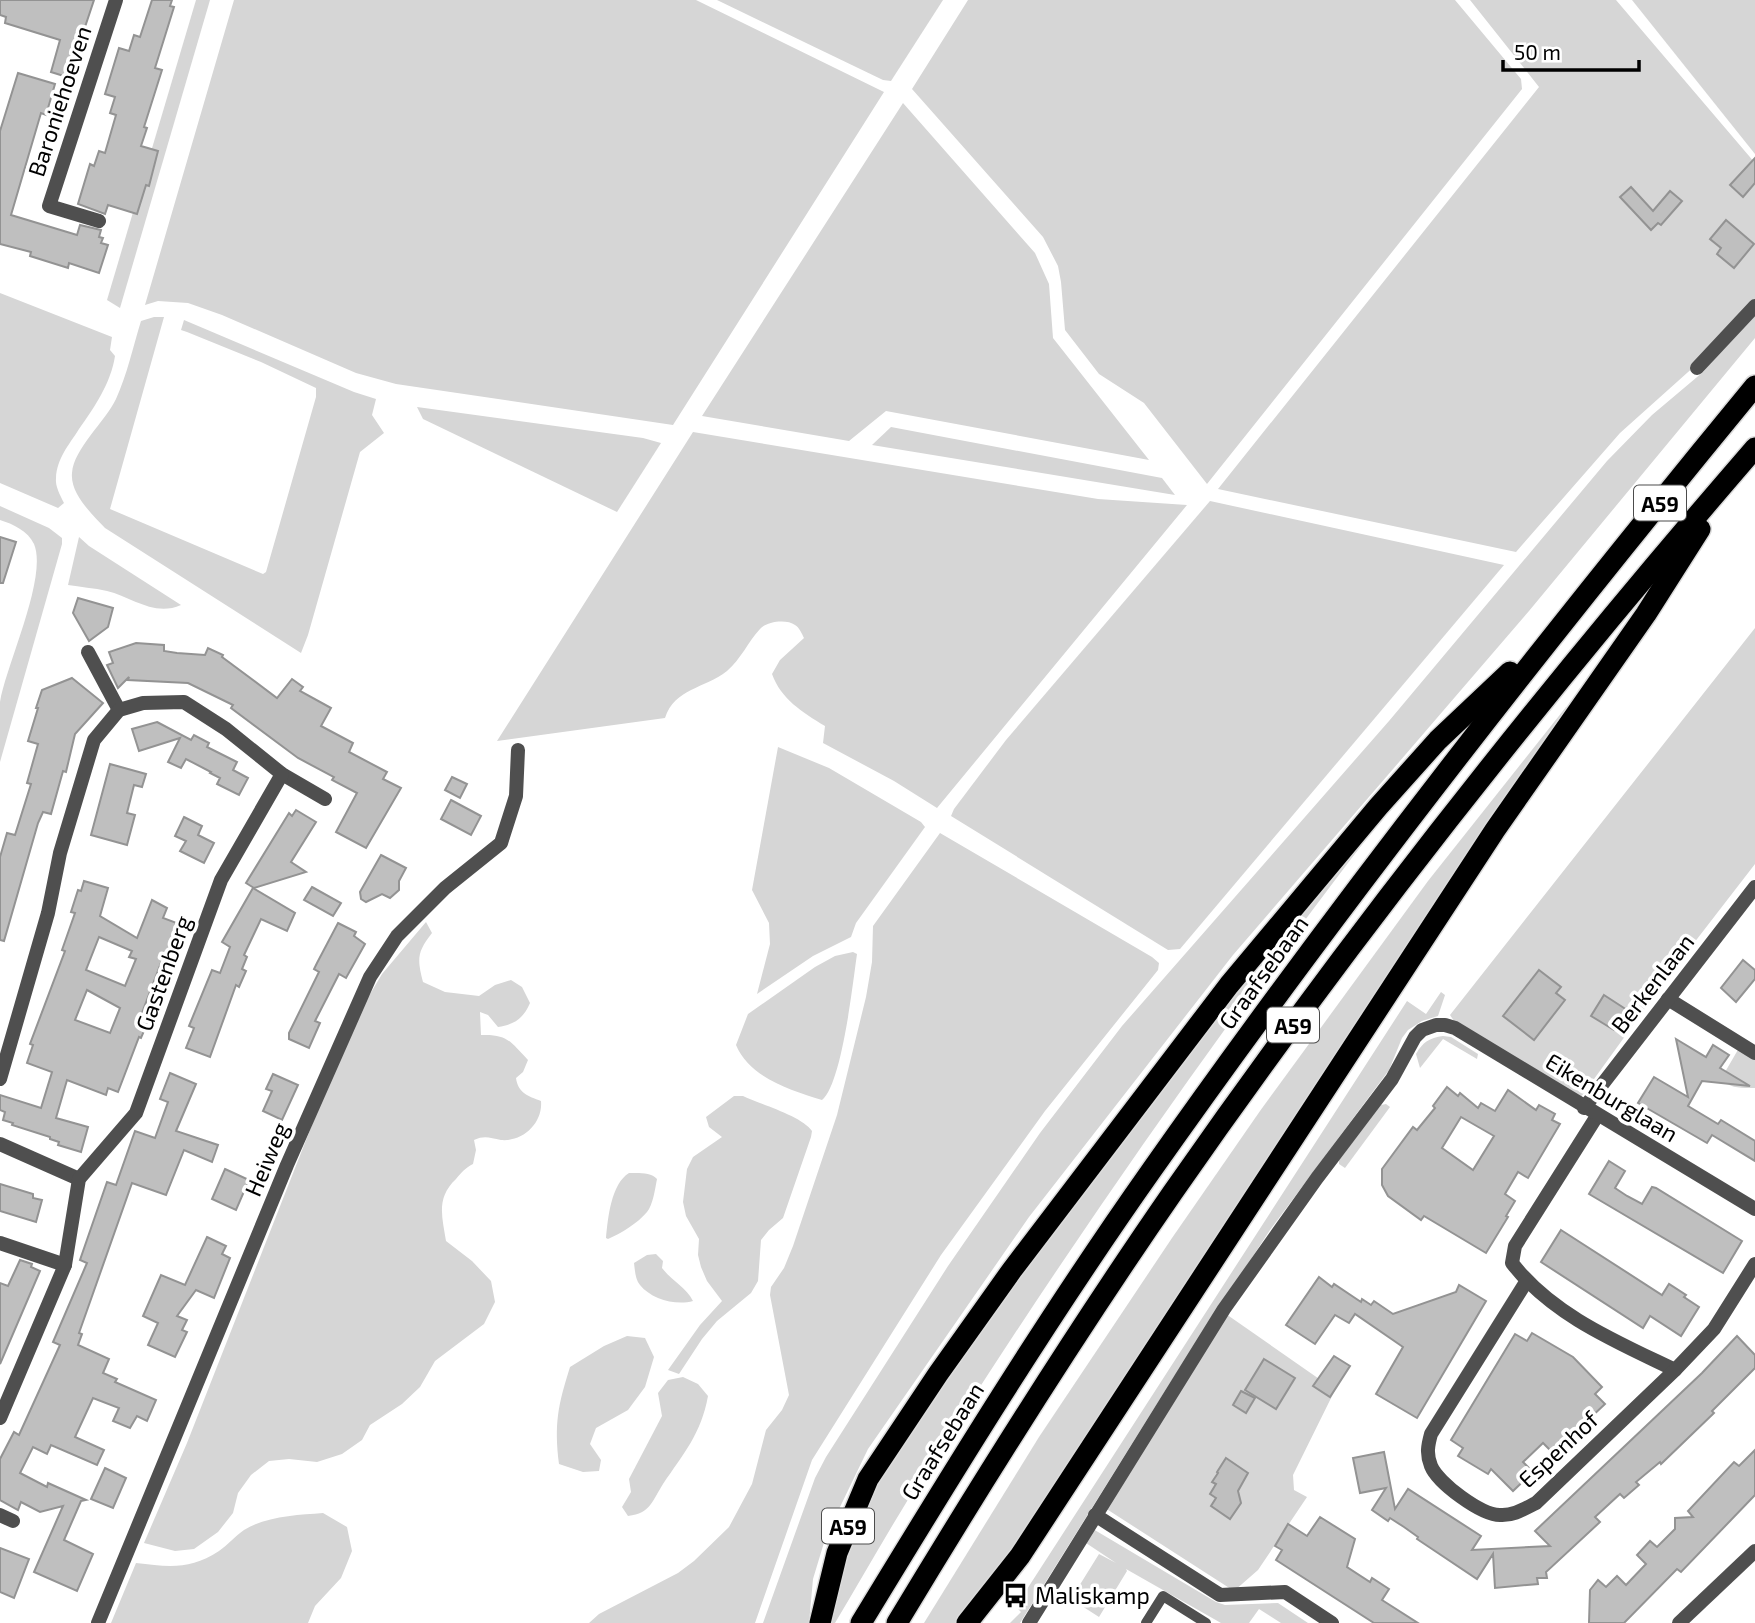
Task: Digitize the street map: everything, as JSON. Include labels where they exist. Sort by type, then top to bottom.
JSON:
[{"type":"highway","name":"Graafsebaan","points":[[861,1623],[1036,1342],[1150,1171],[1405,823],[1565,619],[1755,387]]},
{"type":"highway","name":"A59","points":[[897,1623],[1061,1359],[1174,1192],[1287,1033],[1431,842],[1655,565],[1755,448]]},
{"type":"highway","name":"A59","points":[[967,1623],[1020,1556],[1495,830],[1646,614],[1740,465]]},
{"type":"highway","name":"A59","points":[[820,1623],[837,1553],[869,1479],[938,1374],[1012,1270],[1228,985],[1378,807],[1438,740],[1565,619]]},
{"type":"street","name":"Baroniehoeven","points":[[99,221],[49,206],[116,0]]},
{"type":"street","points":[[1698,368],[1755,306]]},
{"type":"street","points":[[88,652],[119,710]]},
{"type":"street","points":[[0,1079],[48,913],[60,853],[94,740],[119,710],[144,703],[184,702],[226,729],[282,774],[325,799]]},
{"type":"street","name":"Heiweg","points":[[98,1623],[287,1165],[370,977],[397,936],[445,888],[500,843],[516,796],[518,750]]},
{"type":"street","name":"Gastenberg","points":[[79,1179],[136,1113],[221,880],[282,774]]},
{"type":"street","name":"Berkenlaan","points":[[1584,1108],[1755,887]]},
{"type":"street","points":[[1668,999],[1755,1053]]},
{"type":"street","name":"Eikenburglaan","points":[[1096,1514],[1224,1308],[1392,1079],[1415,1037],[1422,1030],[1445,1025],[1455,1028],[1755,1209]]},
{"type":"street","points":[[1597,1116],[1515,1246],[1512,1263],[1526,1282],[1592,1330],[1675,1370]]},
{"type":"street","points":[[0,1144],[79,1179],[65,1265],[0,1418]]},
{"type":"street","points":[[0,1243],[65,1265]]},
{"type":"street","name":"Espenhof","points":[[1526,1282],[1432,1434],[1427,1450],[1431,1466],[1440,1481],[1484,1512],[1499,1516],[1518,1513],[1536,1503],[1675,1370],[1714,1329],[1755,1264]]},
{"type":"street","points":[[1029,1623],[1044,1603],[1096,1514],[1220,1595],[1285,1592],[1332,1623]]},
{"type":"street","points":[[1679,1623],[1755,1551]]},
{"type":"lane","points":[[1146,1623],[1163,1596],[1206,1623]]},
{"type":"shaded area","points":[[196,0],[210,0],[120,308],[107,300]]},
{"type":"shaded area","points":[[234,0],[696,0],[884,92],[673,425],[396,384],[356,373],[188,303],[158,301],[145,305]]},
{"type":"shaded area","points":[[717,0],[943,0],[891,81],[883,80]]},
{"type":"shaded area","points":[[968,0],[1455,0],[1521,79],[1522,89],[1207,484],[1144,403],[1099,374],[1065,330],[1058,266],[1043,237],[912,89]]},
{"type":"shaded area","points":[[1470,0],[1616,0],[1755,163],[1755,300],[1697,364],[1620,433],[1516,552],[1218,489],[1539,87]]},
{"type":"shaded area","points":[[1632,0],[1755,0],[1755,154]]},
{"type":"shaded area","points":[[903,103],[1035,253],[1049,284],[1053,338],[1149,460],[886,411],[849,441],[702,416]]},
{"type":"shaded area","points":[[0,293],[112,337],[110,350],[115,356],[106,385],[59,464],[56,484],[64,503],[58,508],[0,483]]},
{"type":"shaded area","points":[[1755,313],[1755,338],[1529,611],[1233,955],[1029,1217],[868,1449],[826,1536],[813,1579],[809,1623],[763,1623],[815,1478],[826,1457],[948,1266],[1040,1133],[1122,1026],[1389,721],[1607,461],[1652,415],[1703,372]]},
{"type":"shaded area","points":[[164,317],[110,509],[263,574],[266,572],[316,397],[316,388],[261,362],[181,330],[184,320],[376,399],[372,415],[384,433],[360,452],[301,653],[105,528],[74,488],[72,473],[78,454],[116,399],[141,321]]},
{"type":"shaded area","points":[[417,407],[643,438],[661,443],[617,512],[423,419]]},
{"type":"shaded area","points":[[891,427],[1162,478],[1175,495],[872,445]]},
{"type":"shaded area","points":[[693,432],[1098,499],[1187,505],[937,808],[894,781],[823,743],[825,726],[800,710],[781,691],[772,674],[780,660],[804,638],[796,626],[787,622],[763,626],[727,671],[683,695],[670,708],[665,718],[497,741]]},
{"type":"shaded area","points":[[1210,501],[1504,565],[1180,949],[1168,950],[951,816],[1006,740]]},
{"type":"shaded area","points":[[0,506],[49,528],[62,538],[62,544],[0,762],[0,702],[31,599],[37,559],[34,544],[28,535],[0,520]]},
{"type":"shaded area","points":[[79,537],[181,605],[162,609],[143,605],[107,591],[68,585]]},
{"type":"shaded area","points":[[1755,628],[1755,864],[1670,974],[1581,1097],[1454,1021],[1450,1015]]},
{"type":"shaded area","points":[[1566,707],[1570,709],[1013,1557],[958,1623],[924,1623],[1039,1437],[1260,1111],[1428,881]]},
{"type":"shaded area","points":[[778,747],[829,768],[921,822],[925,827],[856,923],[851,937],[813,956],[757,994],[770,944],[769,923],[752,890]]},
{"type":"shaded area","points":[[1369,827],[1373,830],[1255,987],[1086,1227],[913,1491],[835,1623],[827,1623],[840,1574],[874,1483],[1097,1161]]},
{"type":"shaded area","points":[[940,833],[1152,957],[1159,963],[1158,970],[1045,1111],[941,1255],[812,1460],[755,1623],[589,1623],[599,1614],[678,1573],[694,1561],[729,1527],[752,1484],[766,1430],[782,1410],[789,1395],[770,1295],[771,1287],[784,1268],[793,1246],[837,1115],[866,997],[872,962],[873,926]]},
{"type":"shaded area","points":[[426,922],[432,933],[423,945],[420,956],[423,982],[445,992],[479,996],[495,985],[511,980],[522,987],[530,1003],[518,1020],[498,1027],[488,1015],[480,1012],[481,1035],[503,1037],[528,1060],[523,1072],[516,1078],[521,1091],[541,1101],[539,1117],[530,1130],[517,1138],[501,1140],[484,1137],[474,1140],[476,1150],[473,1164],[463,1171],[445,1193],[442,1208],[446,1241],[472,1261],[491,1281],[495,1302],[484,1324],[435,1361],[420,1387],[402,1404],[370,1425],[362,1440],[342,1454],[317,1462],[289,1459],[269,1461],[251,1475],[238,1493],[233,1513],[218,1532],[194,1549],[175,1551],[144,1543],[187,1443],[321,1102],[366,1001],[382,974]]},
{"type":"shaded area","points":[[853,952],[857,954],[841,1054],[829,1090],[822,1100],[772,1081],[751,1066],[736,1045],[748,1014],[815,967],[835,956]]},
{"type":"shaded area","points":[[1441,992],[1445,995],[1438,1016],[1422,1021],[1408,1030],[1402,1038],[1389,1070],[1270,1230],[1168,1386],[1020,1623],[1010,1623],[1021,1612],[1018,1609],[1020,1600],[1407,1001],[1426,1014]]},
{"type":"shaded area","points":[[1443,1036],[1451,1037],[1478,1054],[1477,1059],[1443,1039],[1420,1068],[1416,1054],[1427,1041]]},
{"type":"shaded area","points":[[1739,1048],[1755,1058],[1755,1088],[1733,1086],[1721,1079]]},
{"type":"shaded area","points":[[734,1096],[743,1096],[790,1115],[812,1131],[811,1137],[783,1218],[761,1240],[758,1281],[751,1293],[717,1321],[679,1374],[668,1370],[700,1325],[722,1301],[707,1281],[701,1267],[698,1255],[699,1239],[686,1216],[683,1202],[687,1169],[693,1157],[722,1137],[709,1127],[706,1117]]},
{"type":"shaded area","points":[[1381,1105],[1390,1107],[1345,1168],[1339,1164],[1339,1160]]},
{"type":"shaded area","points":[[629,1173],[648,1174],[657,1179],[652,1201],[639,1220],[608,1239],[608,1221],[614,1193]]},
{"type":"shaded area","points":[[656,1254],[663,1261],[662,1268],[693,1301],[679,1303],[664,1300],[640,1285],[634,1263],[647,1255]]},
{"type":"shaded area","points":[[1226,1314],[1335,1390],[1293,1475],[1294,1490],[1307,1497],[1258,1570],[1234,1591],[1105,1508]]},
{"type":"shaded area","points":[[627,1336],[645,1338],[654,1357],[645,1387],[628,1410],[596,1428],[590,1444],[601,1460],[599,1471],[583,1472],[559,1464],[558,1415],[570,1367],[604,1346]]},
{"type":"shaded area","points":[[683,1377],[698,1384],[708,1396],[701,1421],[691,1443],[650,1505],[642,1512],[628,1516],[622,1507],[631,1492],[629,1479],[662,1416],[658,1393],[668,1380]]},
{"type":"shaded area","points":[[323,1513],[347,1527],[352,1551],[341,1578],[315,1606],[308,1623],[111,1623],[136,1563],[169,1566],[189,1564],[222,1549],[253,1525],[282,1517]]},
{"type":"shaded area","points":[[1093,1529],[1216,1602],[1225,1605],[1278,1603],[1308,1623],[1281,1623],[1259,1609],[1249,1623],[1221,1623],[1126,1569],[1099,1617],[1071,1599],[1099,1554],[1116,1563],[1086,1543]]},
{"type":"building","points":[[0,0],[94,0],[82,36],[86,37],[79,61],[72,60],[67,77],[51,72],[60,40],[5,23],[6,17],[0,15]]},
{"type":"building","points":[[152,0],[172,0],[170,6],[174,7],[155,68],[162,70],[144,127],[147,128],[141,146],[158,151],[149,186],[146,185],[137,214],[108,205],[105,214],[78,204],[90,164],[94,166],[99,151],[105,153],[116,115],[110,113],[115,97],[105,94],[119,48],[129,51],[134,35],[140,37]]},
{"type":"building","points":[[18,73],[55,84],[46,115],[41,113],[11,215],[77,235],[80,225],[101,230],[101,243],[108,245],[99,273],[69,263],[68,268],[30,256],[31,252],[0,244],[0,131]]},
{"type":"building","points":[[1755,158],[1755,183],[1743,197],[1730,185]]},
{"type":"building","points":[[1631,187],[1653,211],[1670,191],[1682,201],[1661,225],[1658,223],[1651,230],[1620,197]]},
{"type":"building","points":[[1726,220],[1754,244],[1734,268],[1717,254],[1721,248],[1710,239]]},
{"type":"building","points":[[0,537],[16,542],[3,583],[0,583]]},
{"type":"building","points":[[78,598],[113,608],[108,627],[89,641],[73,613]]},
{"type":"building","points":[[136,643],[164,645],[164,651],[205,655],[208,648],[223,655],[222,657],[277,698],[292,679],[303,687],[300,691],[331,708],[321,726],[353,743],[349,752],[387,772],[383,779],[401,788],[366,848],[336,832],[357,793],[298,758],[231,708],[233,705],[188,683],[128,680],[129,677],[118,688],[107,665],[113,663],[109,652]]},
{"type":"building","points":[[72,678],[103,703],[75,734],[66,772],[63,771],[51,814],[43,812],[38,823],[4,941],[0,940],[0,857],[7,833],[15,835],[31,784],[27,783],[38,744],[28,741],[36,708],[42,690]]},
{"type":"building","points":[[157,722],[191,740],[194,735],[209,743],[207,747],[237,762],[233,770],[248,778],[239,795],[217,784],[220,778],[186,759],[181,768],[168,762],[180,738],[139,751],[132,729]]},
{"type":"building","points":[[110,764],[146,774],[142,787],[134,785],[127,813],[135,815],[127,845],[91,835]]},
{"type":"building","points":[[452,777],[467,784],[460,798],[445,790]]},
{"type":"building","points":[[451,800],[481,816],[471,835],[441,819]]},
{"type":"building","points":[[296,810],[316,822],[291,862],[306,872],[254,888],[246,883],[289,813],[292,816]]},
{"type":"building","points":[[184,817],[202,826],[198,835],[214,843],[204,863],[180,851],[186,841],[175,836]]},
{"type":"building","points":[[381,855],[406,868],[399,881],[399,890],[390,898],[382,894],[366,902],[361,899],[360,892]]},
{"type":"building","points":[[84,881],[108,888],[100,916],[137,938],[152,900],[167,908],[163,918],[182,925],[173,947],[170,946],[163,964],[161,963],[142,1013],[150,1017],[141,1038],[139,1037],[118,1092],[108,1088],[106,1095],[67,1080],[56,1118],[88,1127],[81,1152],[58,1145],[59,1142],[50,1137],[3,1120],[5,1112],[0,1110],[0,1095],[41,1108],[52,1072],[27,1063],[33,1045],[30,1044],[65,951],[62,950],[75,913],[71,912],[78,890],[81,891]],"holes":[[[99,937],[132,951],[129,957],[136,959],[125,986],[86,970]],[[87,990],[120,1008],[110,1033],[75,1020]]]},
{"type":"building","points":[[312,887],[341,903],[333,916],[304,900]]},
{"type":"building","points":[[253,888],[295,913],[287,931],[261,919],[244,955],[247,957],[242,969],[246,971],[239,987],[236,985],[210,1057],[186,1048],[194,1028],[189,1026],[212,970],[220,973],[230,947],[222,942]]},
{"type":"building","points":[[338,923],[356,932],[354,936],[365,944],[346,978],[339,974],[315,1021],[320,1023],[309,1048],[289,1039],[289,1033],[319,972],[314,969]]},
{"type":"building","points":[[1743,960],[1755,970],[1755,979],[1736,1002],[1721,988]]},
{"type":"building","points":[[1539,970],[1561,987],[1556,993],[1565,1000],[1534,1040],[1503,1016]]},
{"type":"building","points":[[1604,995],[1627,1010],[1614,1030],[1591,1016]]},
{"type":"building","points":[[1676,1039],[1706,1057],[1713,1045],[1729,1055],[1720,1068],[1750,1086],[1702,1081],[1688,1106],[1718,1124],[1721,1120],[1755,1141],[1755,1161],[1712,1135],[1707,1143],[1638,1103],[1654,1077],[1688,1097]]},
{"type":"building","points":[[170,1073],[196,1084],[176,1131],[218,1145],[212,1162],[184,1150],[166,1195],[132,1183],[79,1333],[82,1334],[78,1345],[109,1359],[103,1373],[117,1379],[115,1382],[156,1400],[147,1421],[137,1416],[130,1428],[113,1421],[119,1408],[93,1398],[75,1437],[104,1450],[97,1465],[51,1445],[47,1454],[33,1447],[20,1473],[47,1487],[48,1483],[86,1500],[81,1501],[64,1540],[93,1554],[77,1591],[34,1572],[63,1506],[40,1512],[21,1502],[18,1510],[0,1500],[0,1459],[14,1432],[19,1435],[60,1345],[53,1342],[87,1263],[80,1260],[107,1182],[116,1185],[135,1131],[155,1138],[168,1102],[160,1099]]},
{"type":"building","points":[[273,1074],[298,1085],[282,1120],[263,1111],[272,1091],[266,1089]]},
{"type":"building","points":[[1447,1087],[1458,1096],[1460,1093],[1478,1108],[1481,1103],[1495,1111],[1508,1090],[1536,1110],[1539,1105],[1555,1114],[1552,1120],[1560,1124],[1528,1178],[1518,1172],[1505,1194],[1515,1201],[1486,1253],[1424,1216],[1421,1220],[1388,1196],[1382,1185],[1382,1169],[1413,1127],[1417,1130],[1435,1108],[1433,1106]],"holes":[[[1461,1117],[1494,1136],[1473,1170],[1442,1148]]]},
{"type":"building","points":[[1609,1161],[1625,1171],[1615,1188],[1627,1196],[1642,1204],[1652,1187],[1656,1188],[1742,1241],[1723,1273],[1589,1194]]},
{"type":"building","points":[[225,1169],[249,1180],[236,1210],[212,1199]]},
{"type":"building","points":[[0,1184],[33,1194],[33,1198],[42,1200],[36,1222],[0,1211]]},
{"type":"building","points":[[1561,1230],[1662,1295],[1669,1284],[1686,1295],[1684,1297],[1699,1307],[1681,1336],[1650,1316],[1643,1328],[1541,1262]]},
{"type":"building","points":[[207,1237],[226,1246],[222,1254],[230,1258],[214,1298],[196,1290],[177,1316],[187,1320],[182,1330],[187,1332],[175,1357],[148,1345],[158,1323],[143,1316],[161,1275],[185,1285]]},
{"type":"building","points":[[20,1260],[32,1264],[31,1267],[40,1271],[0,1364],[0,1283],[8,1286]]},
{"type":"building","points":[[1319,1277],[1361,1302],[1362,1299],[1371,1305],[1374,1301],[1393,1314],[1456,1292],[1459,1285],[1486,1301],[1417,1418],[1376,1394],[1403,1347],[1355,1314],[1349,1323],[1335,1315],[1315,1344],[1286,1325]]},
{"type":"building","points":[[1532,1333],[1573,1357],[1602,1387],[1595,1394],[1605,1404],[1553,1453],[1543,1443],[1523,1462],[1533,1472],[1513,1491],[1491,1469],[1488,1474],[1458,1456],[1463,1448],[1451,1440],[1515,1334],[1527,1341]]},
{"type":"building","points":[[1737,1336],[1755,1355],[1755,1368],[1712,1411],[1714,1413],[1661,1464],[1660,1462],[1636,1482],[1639,1485],[1624,1498],[1620,1494],[1595,1517],[1600,1522],[1546,1572],[1547,1578],[1537,1578],[1538,1584],[1495,1588],[1493,1554],[1477,1579],[1417,1539],[1418,1537],[1404,1527],[1390,1518],[1388,1521],[1372,1510],[1386,1488],[1360,1493],[1353,1458],[1384,1452],[1395,1509],[1408,1489],[1481,1536],[1472,1550],[1550,1546],[1535,1531],[1702,1373]]},
{"type":"building","points":[[1334,1356],[1350,1366],[1330,1397],[1313,1386]]},
{"type":"building","points":[[1264,1359],[1295,1378],[1276,1409],[1245,1390]]},
{"type":"building","points":[[1241,1391],[1255,1398],[1246,1413],[1233,1405]]},
{"type":"building","points":[[1755,1450],[1755,1495],[1681,1572],[1677,1569],[1624,1623],[1589,1623],[1590,1590],[1598,1580],[1606,1587],[1617,1576],[1626,1585],[1646,1564],[1637,1555],[1650,1541],[1657,1547],[1675,1529],[1675,1518],[1693,1517],[1688,1511],[1734,1462],[1739,1466]]},
{"type":"building","points":[[1226,1458],[1248,1473],[1238,1491],[1241,1503],[1230,1519],[1211,1506],[1216,1498],[1210,1494],[1216,1484],[1212,1482]]},
{"type":"building","points":[[105,1468],[126,1478],[113,1508],[91,1499]]},
{"type":"building","points":[[1320,1517],[1355,1539],[1347,1567],[1370,1582],[1372,1578],[1389,1589],[1382,1600],[1418,1623],[1374,1623],[1276,1560],[1282,1550],[1275,1546],[1288,1524],[1307,1536]]},
{"type":"building","points":[[0,1548],[29,1559],[14,1598],[0,1592]]},
{"type":"place","name":"Maliskamp","points":[[1015,1595]]}]
